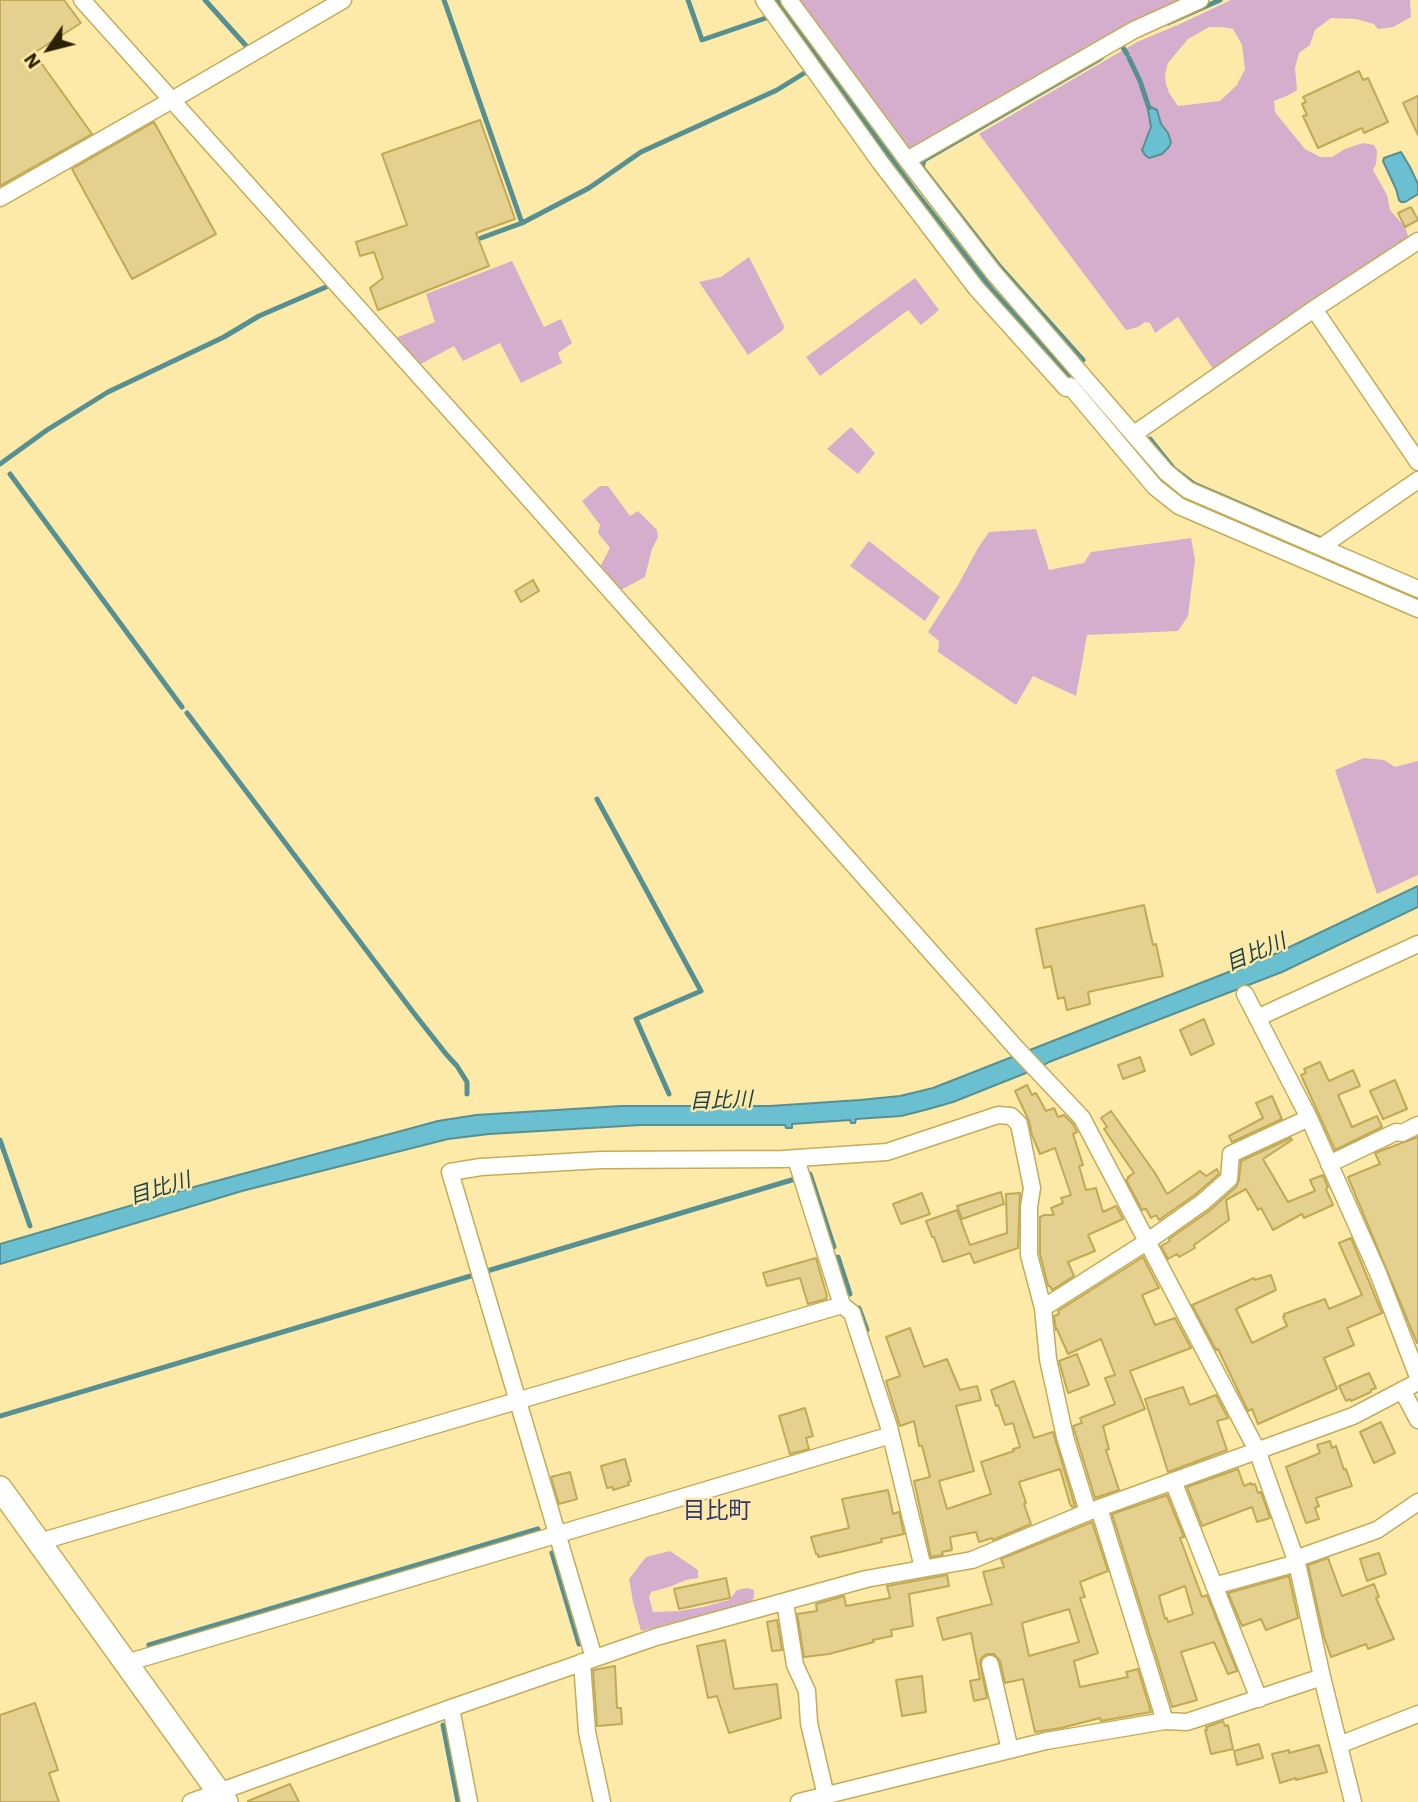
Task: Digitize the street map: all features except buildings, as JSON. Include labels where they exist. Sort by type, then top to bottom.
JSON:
[{"type":"street","points":[[82,0],[1016,1048],[1082,1118],[1257,1450],[1296,1561],[1353,1802]]},
{"type":"street","points":[[764,0],[880,162],[976,288],[1154,487],[1179,506],[1418,609]]},
{"type":"street","points":[[789,0],[993,272],[1166,472],[1188,490],[1418,589]]},
{"type":"street","points":[[907,160],[1134,30],[1200,0]]},
{"type":"street","points":[[0,198],[172,100],[331,3]]},
{"type":"street","points":[[1134,434],[1314,309],[1418,241]]},
{"type":"street","points":[[1314,309],[1418,462]]},
{"type":"street","points":[[1066,388],[1083,376]]},
{"type":"street","points":[[1321,547],[1418,480]]},
{"type":"street","points":[[1257,1018],[1418,944]]},
{"type":"street","points":[[191,1802],[222,1797],[451,1708],[656,1637],[866,1580],[972,1560],[1093,1510],[1353,1416],[1418,1379],[1378,1273],[1308,1118],[1245,994]]},
{"type":"street","points":[[602,1802],[587,1732],[588,1660],[557,1535],[450,1172],[481,1167],[601,1160],[796,1159],[887,1152],[998,1115],[1011,1116],[1019,1124],[1032,1188],[1029,1207],[1029,1255],[1043,1308],[1048,1359],[1063,1429],[1165,1721]]},
{"type":"street","points":[[1043,1308],[1148,1241],[1203,1202],[1229,1180],[1231,1154],[1308,1118]]},
{"type":"street","points":[[1329,1164],[1396,1132],[1402,1133],[1418,1125]]},
{"type":"street","points":[[796,1159],[842,1305],[852,1313],[891,1435],[923,1568]]},
{"type":"street","points":[[39,1542],[842,1305]]},
{"type":"street","points":[[1402,1390],[1418,1420]]},
{"type":"street","points":[[126,1663],[891,1435]]},
{"type":"street","points":[[1173,1481],[1259,1699]]},
{"type":"street","points":[[0,1488],[222,1797]]},
{"type":"street","points":[[1214,1586],[1296,1561],[1377,1530],[1418,1502]]},
{"type":"street","points":[[785,1602],[795,1665],[807,1691],[810,1723],[826,1796]]},
{"type":"street","points":[[990,1664],[1010,1750]]},
{"type":"street","points":[[799,1802],[1046,1741],[1165,1721],[1187,1722],[1322,1677]]},
{"type":"street","points":[[451,1708],[469,1802]]},
{"type":"street","points":[[1339,1745],[1418,1714]]},
{"type":"street","points":[[870,1785],[874,1802]]},
{"type":"shaded area","points":[[798,0],[1180,0],[1130,23],[909,150]]},
{"type":"shaded area","points":[[1231,0],[1410,0],[1411,17],[1393,27],[1378,29],[1374,24],[1356,19],[1331,18],[1315,30],[1310,45],[1299,53],[1295,68],[1297,90],[1274,101],[1275,112],[1305,149],[1320,157],[1332,157],[1363,143],[1374,145],[1377,151],[1373,170],[1387,195],[1390,210],[1405,227],[1409,239],[1215,372],[1178,317],[1155,333],[1150,323],[1145,322],[1126,330],[979,134],[1137,42]],"holes":[[[1209,27],[1233,29],[1242,45],[1245,69],[1237,85],[1220,101],[1178,106],[1166,84],[1168,63],[1188,39]]]},
{"type":"shaded area","points":[[749,257],[784,326],[783,330],[748,355],[699,282],[721,277]]},
{"type":"shaded area","points":[[512,261],[544,327],[561,319],[572,343],[558,353],[562,363],[521,383],[500,343],[463,361],[454,346],[417,366],[393,339],[435,322],[426,294]]},
{"type":"shaded area","points":[[915,278],[939,310],[921,325],[908,310],[820,376],[806,357]]},
{"type":"shaded area","points":[[851,427],[875,453],[858,474],[827,449]]},
{"type":"shaded area","points":[[600,486],[608,486],[630,516],[638,511],[657,530],[658,537],[645,577],[619,591],[599,569],[610,548],[598,533],[600,525],[582,501]]},
{"type":"shaded area","points":[[1036,529],[1049,570],[1084,563],[1091,552],[1191,538],[1195,560],[1188,616],[1178,631],[1087,635],[1076,696],[1033,676],[1016,705],[938,652],[939,641],[928,632],[989,532]]},
{"type":"shaded area","points":[[869,541],[940,597],[925,621],[850,566]]},
{"type":"shaded area","points":[[1364,758],[1384,760],[1395,767],[1418,761],[1418,875],[1377,894],[1335,770]]},
{"type":"shaded area","points":[[670,1551],[698,1570],[698,1578],[651,1592],[649,1597],[653,1612],[703,1607],[729,1600],[737,1590],[747,1588],[754,1590],[754,1597],[751,1602],[641,1631],[629,1579],[646,1557]]},
{"type":"water","points":[[1151,107],[1157,110],[1171,142],[1162,154],[1149,158],[1142,150],[1151,127],[1148,110]]},
{"type":"water","points":[[1401,152],[1418,184],[1418,194],[1405,202],[1399,200],[1383,161],[1384,158]]},
{"type":"water","points":[[1418,886],[1418,907],[1282,972],[953,1102],[925,1110],[901,1116],[856,1119],[855,1123],[850,1120],[792,1124],[792,1128],[786,1128],[785,1125],[641,1125],[448,1139],[242,1191],[0,1264],[0,1244],[194,1187],[438,1121],[476,1115],[621,1106],[770,1106],[860,1100],[900,1096],[933,1088],[1277,953]]},
{"type":"waterway","points":[[205,0],[248,48]]},
{"type":"waterway","points":[[444,0],[522,223]]},
{"type":"waterway","points":[[688,0],[702,40],[766,18]]},
{"type":"waterway","points":[[776,0],[914,190],[993,291],[1072,378]]},
{"type":"waterway","points":[[1168,23],[1220,0]]},
{"type":"waterway","points":[[1122,46],[1127,54]]},
{"type":"waterway","points":[[1083,360],[1000,267],[922,167],[924,160],[1101,58]]},
{"type":"waterway","points":[[1129,58],[1149,108]]},
{"type":"waterway","points":[[481,238],[522,223],[589,188],[641,152],[777,90],[806,72]]},
{"type":"waterway","points":[[0,464],[47,430],[108,392],[224,337],[259,316],[326,287]]},
{"type":"waterway","points":[[1117,430],[1160,479],[1182,498],[1418,599]]},
{"type":"waterway","points":[[1150,439],[1174,469],[1194,484],[1319,538]]},
{"type":"waterway","points":[[10,474],[182,707]]},
{"type":"waterway","points":[[187,713],[413,1012],[457,1066],[467,1082],[467,1094]]},
{"type":"waterway","points":[[597,799],[701,991],[636,1019],[669,1094]]},
{"type":"waterway","points":[[0,1140],[30,1226]]},
{"type":"waterway","points":[[810,1174],[834,1247]]},
{"type":"waterway","points":[[487,1271],[795,1179]]},
{"type":"waterway","points":[[838,1257],[850,1294]]},
{"type":"waterway","points":[[0,1416],[474,1275]]},
{"type":"waterway","points":[[859,1308],[867,1330]]},
{"type":"waterway","points":[[149,1645],[538,1529]]},
{"type":"waterway","points":[[552,1553],[579,1644]]},
{"type":"waterway","points":[[443,1725],[458,1802]]},
{"type":"district","name":"目比町","points":[[717,1511]]},
{"type":"water label","name":"目比川","points":[[1256,953]]},
{"type":"water label","name":"目比川","points":[[721,1101]]},
{"type":"water label","name":"目比川","points":[[160,1189]]}]
